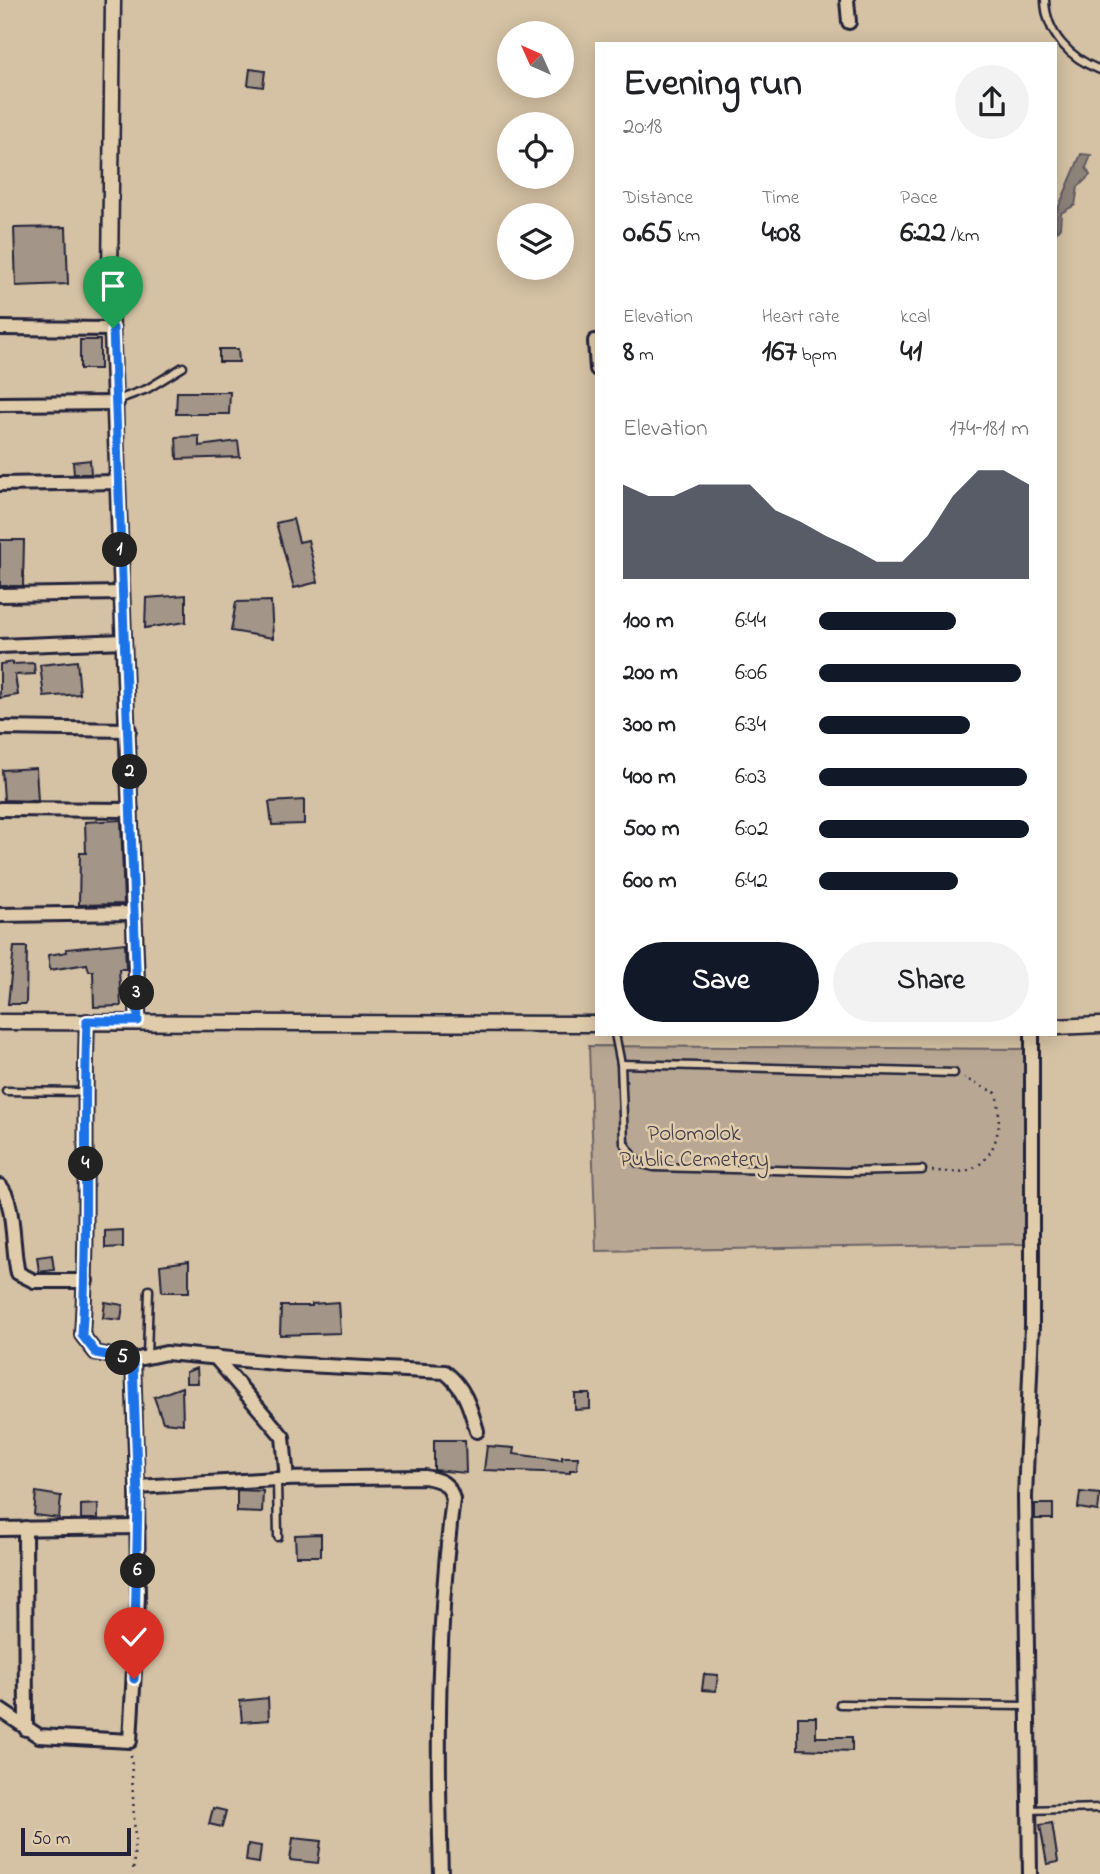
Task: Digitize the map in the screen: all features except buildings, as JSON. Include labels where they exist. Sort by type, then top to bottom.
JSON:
[{"type":"street","points":[[113,0],[110,280],[117,401],[138,1021]]},
{"type":"street","points":[[847,0],[849,22]]},
{"type":"street","points":[[0,328],[113,328]]},
{"type":"street","points":[[0,404],[117,401]]},
{"type":"street","points":[[0,484],[118,482]]},
{"type":"street","points":[[0,595],[122,593]]},
{"type":"street","points":[[0,646],[124,641]]},
{"type":"street","points":[[0,728],[129,730]]},
{"type":"street","points":[[0,809],[131,810]]},
{"type":"street","points":[[0,915],[134,913]]},
{"type":"street","points":[[87,1021],[84,1092],[86,1281],[82,1335],[96,1353],[133,1360],[166,1353],[445,1372],[457,1381],[469,1402],[477,1431]]},
{"type":"street","points":[[0,1022],[595,1024]]},
{"type":"street","points":[[1057,1027],[1100,1025]]},
{"type":"street","points":[[1030,1874],[1025,1497],[1032,1326],[1032,1036]]},
{"type":"street","points":[[0,1186],[8,1195],[13,1256],[18,1273],[34,1281],[86,1281]]},
{"type":"street","points":[[215,1357],[284,1437],[282,1479]]},
{"type":"street","points":[[0,1710],[39,1736],[130,1741],[138,1598],[133,1360]]},
{"type":"street","points":[[137,1487],[282,1479],[425,1477],[441,1480],[450,1488],[453,1499],[443,1604],[437,1743],[441,1874]]},
{"type":"street","points":[[0,1529],[138,1527]]},
{"type":"street","points":[[25,1528],[26,1729]]},
{"type":"lane","points":[[1045,0],[1049,20],[1058,39],[1069,52],[1100,70]]},
{"type":"lane","points":[[117,401],[141,393],[183,367]]},
{"type":"lane","points":[[615,1036],[621,1064],[624,1143],[638,1163],[654,1167],[805,1171],[922,1170]]},
{"type":"lane","points":[[621,1064],[954,1073]]},
{"type":"lane","points":[[6,1091],[84,1092]]},
{"type":"lane","points":[[147,1357],[149,1290]]},
{"type":"lane","points":[[278,1537],[282,1479]]},
{"type":"lane","points":[[840,1704],[1027,1706]]},
{"type":"lane","points":[[1029,1810],[1100,1808]]},
{"type":"path","points":[[922,1170],[965,1171],[979,1164],[990,1150],[1000,1128],[996,1093],[954,1073]]},
{"type":"path","points":[[130,1741],[135,1839],[133,1874]]},
{"type":"green space","name":"Polomolok Public Cemetery","points":[[589,1046],[1032,1049],[1029,1244],[596,1251]]},
{"type":"shaded area","points":[[1081,154],[1091,155],[1086,168],[1090,175],[1078,187],[1075,205],[1061,213],[1060,227],[1057,231],[1057,211]]},
{"type":"route","points":[[113,328],[138,1021],[87,1021],[84,1092],[88,1269],[82,1335],[96,1353],[133,1360],[138,1498],[138,1598],[134,1679]]}]
